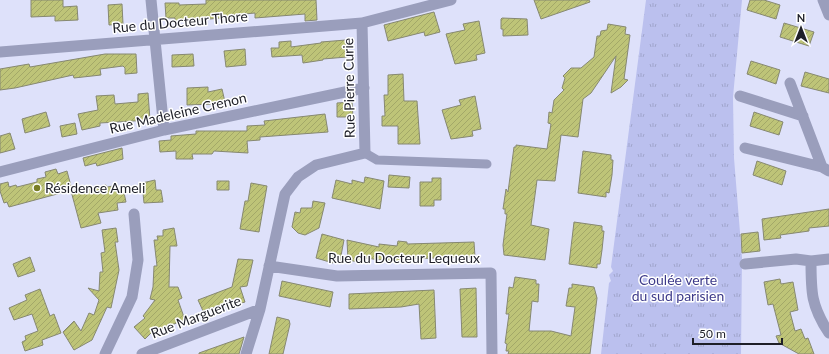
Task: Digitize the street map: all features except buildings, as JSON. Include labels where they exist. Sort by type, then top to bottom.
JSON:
[{"type":"street","points":[[151,0],[164,130]]},
{"type":"street","name":"Rue Pierre Curie","points":[[246,354],[260,309],[285,194],[298,177],[316,165],[365,153],[362,23],[451,0]]},
{"type":"street","points":[[823,0],[829,15]]},
{"type":"street","name":"Rue du Docteur Thore","points":[[0,52],[362,23]]},
{"type":"street","points":[[790,83],[826,169]]},
{"type":"street","name":"Rue Madeleine Crenon","points":[[0,172],[164,130],[364,88]]},
{"type":"street","points":[[740,96],[803,116]]},
{"type":"street","points":[[745,148],[826,169]]},
{"type":"street","points":[[365,153],[377,160],[487,164]]},
{"type":"street","points":[[105,354],[132,297],[138,260],[134,214]]},
{"type":"street","points":[[745,264],[796,259],[811,261],[829,259]]},
{"type":"street","points":[[811,261],[811,288],[813,305],[820,320],[829,333]]},
{"type":"street","name":"Rue du Docteur Lequeux","points":[[269,266],[338,276],[491,273],[492,354]]},
{"type":"street","name":"Rue Marguerite","points":[[142,354],[260,309]]},
{"type":"green space","name":"Coulée verte du sud parisien","points":[[646,0],[742,0],[733,97],[734,158],[742,257],[741,354],[601,354],[609,283],[611,281],[609,275],[613,271],[611,267]]},
{"type":"place","name":"Résidence Ameli","points":[[37,188]]}]
